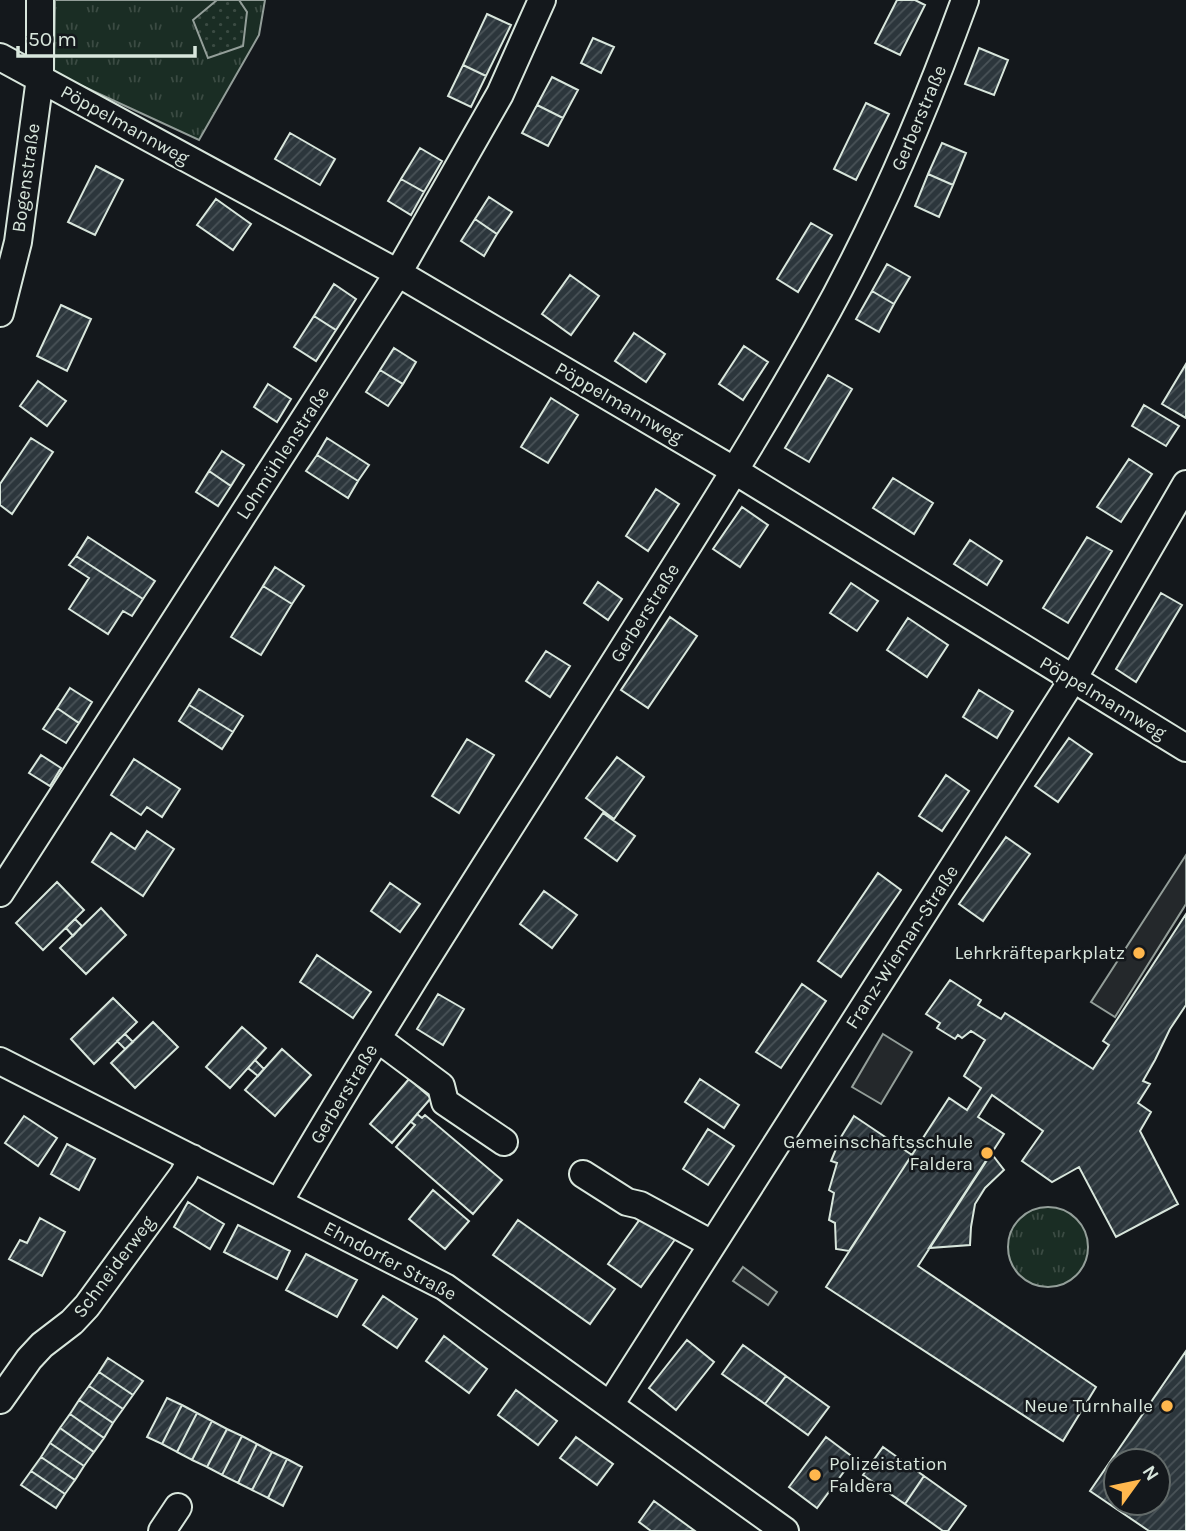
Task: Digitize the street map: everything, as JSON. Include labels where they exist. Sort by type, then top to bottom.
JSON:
[{"type":"street","name":"Bogenstraße","points":[[0,313],[18,242],[40,78],[40,0]]},
{"type":"street","name":"Lohmühlenstraße","points":[[0,893],[398,273],[500,94],[542,0]]},
{"type":"street","name":"Gerberstraße","points":[[279,1202],[377,1039],[735,471],[818,328],[886,194],[945,55],[965,0]]},
{"type":"street","name":"Pöppelmannweg","points":[[0,57],[398,273],[735,471],[1186,748]]},
{"type":"street","name":"Franz-Wieman-Straße","points":[[610,1405],[1073,679],[1186,484]]},
{"type":"street","points":[[377,1039],[441,1086],[446,1102],[504,1142]]},
{"type":"street","name":"Ehndorfer Straße","points":[[0,1061],[445,1287],[779,1529]]},
{"type":"street","name":"Schneiderweg","points":[[0,1400],[29,1359],[87,1306],[183,1175],[192,1158]]},
{"type":"street","points":[[583,1174],[627,1202],[640,1205],[712,1244]]},
{"type":"street","points":[[162,1531],[178,1507]]},
{"type":"green space","points":[[55,0],[265,0],[259,35],[199,140],[54,73]]},
{"type":"green space","points":[[217,0],[239,0],[247,12],[243,46],[208,58],[193,20]]},
{"type":"green space","points":[[1040,1207],[1056,1207],[1077,1218],[1088,1239],[1088,1255],[1077,1276],[1056,1287],[1040,1287],[1026,1281],[1014,1269],[1008,1255],[1008,1239],[1014,1225],[1026,1213]]},
{"type":"shaded area","name":"Lehrkräfteparkplatz","points":[[1186,855],[1186,904],[1115,1017],[1091,1002]]},
{"type":"shaded area","points":[[883,1034],[912,1052],[881,1104],[852,1087]]},
{"type":"shaded area","points":[[743,1267],[777,1292],[768,1305],[733,1281]]},
{"type":"building","points":[[897,0],[915,0],[925,5],[900,55],[875,43]]},
{"type":"building","points":[[487,14],[511,25],[486,76],[463,65]]},
{"type":"building","points":[[593,38],[614,47],[601,73],[581,63]]},
{"type":"building","points":[[979,48],[1008,60],[994,95],[965,84]]},
{"type":"building","points":[[463,65],[486,76],[471,107],[448,96]]},
{"type":"building","points":[[552,77],[578,90],[563,118],[537,105]]},
{"type":"building","points":[[866,103],[889,114],[856,180],[834,169]]},
{"type":"building","points":[[537,105],[563,118],[548,146],[522,133]]},
{"type":"building","points":[[290,133],[335,159],[320,185],[275,159]]},
{"type":"building","points":[[942,143],[966,153],[953,185],[928,174]]},
{"type":"building","points":[[420,148],[442,161],[424,192],[401,179]]},
{"type":"building","points":[[96,166],[123,180],[95,235],[68,222]]},
{"type":"building","points":[[928,174],[953,185],[939,217],[915,206]]},
{"type":"building","points":[[401,179],[424,192],[411,215],[388,201]]},
{"type":"building","points":[[489,197],[512,212],[497,234],[475,219]]},
{"type":"building","points":[[216,199],[251,224],[233,250],[197,225]]},
{"type":"building","points":[[475,219],[497,234],[484,256],[461,241]]},
{"type":"building","points":[[811,223],[832,235],[798,292],[777,279]]},
{"type":"building","points":[[887,264],[910,277],[894,304],[872,291]]},
{"type":"building","points":[[570,275],[599,296],[571,335],[542,314]]},
{"type":"building","points":[[334,284],[356,299],[336,330],[314,316]]},
{"type":"building","points":[[872,291],[894,304],[879,332],[856,319]]},
{"type":"building","points":[[61,305],[91,319],[67,371],[37,356]]},
{"type":"building","points":[[314,316],[336,330],[316,361],[294,347]]},
{"type":"building","points":[[634,333],[665,354],[646,382],[615,361]]},
{"type":"building","points":[[744,346],[768,362],[743,400],[719,384]]},
{"type":"building","points":[[394,348],[416,362],[403,384],[380,370]]},
{"type":"building","points":[[1186,364],[1186,418],[1162,404]]},
{"type":"building","points":[[380,370],[403,384],[388,406],[366,392]]},
{"type":"building","points":[[828,375],[852,389],[809,462],[785,448]]},
{"type":"building","points":[[38,381],[66,401],[47,426],[20,406]]},
{"type":"building","points":[[268,384],[291,399],[277,422],[254,407]]},
{"type":"building","points":[[551,398],[578,415],[548,463],[521,447]]},
{"type":"building","points":[[1144,405],[1179,426],[1166,446],[1132,426]]},
{"type":"building","points":[[31,438],[53,452],[12,514],[0,505],[0,484]]},
{"type":"building","points":[[327,438],[369,465],[358,481],[317,455]]},
{"type":"building","points":[[222,451],[244,465],[231,486],[209,471]]},
{"type":"building","points":[[317,455],[358,481],[348,498],[306,471]]},
{"type":"building","points":[[1129,459],[1152,474],[1121,522],[1097,507]]},
{"type":"building","points":[[209,471],[231,486],[218,506],[196,492]]},
{"type":"building","points":[[893,478],[933,503],[914,534],[873,508]]},
{"type":"building","points":[[656,489],[679,504],[648,551],[626,536]]},
{"type":"building","points":[[742,507],[768,525],[740,567],[713,549]]},
{"type":"building","points":[[88,537],[155,581],[143,599],[76,556]]},
{"type":"building","points":[[1087,537],[1112,551],[1068,623],[1043,608]]},
{"type":"building","points":[[970,540],[1002,561],[987,585],[954,564]]},
{"type":"building","points":[[76,556],[143,599],[132,616],[123,611],[108,634],[69,609],[89,578],[69,565]]},
{"type":"building","points":[[275,567],[304,586],[292,604],[263,586]]},
{"type":"building","points":[[598,582],[622,599],[608,620],[584,603]]},
{"type":"building","points":[[851,583],[878,601],[857,631],[830,613]]},
{"type":"building","points":[[263,586],[292,604],[261,655],[231,637]]},
{"type":"building","points":[[1161,593],[1182,605],[1136,682],[1116,669]]},
{"type":"building","points":[[670,617],[697,636],[648,708],[621,690]]},
{"type":"building","points":[[908,618],[948,645],[927,677],[887,650]]},
{"type":"building","points":[[546,651],[570,666],[550,697],[526,681]]},
{"type":"building","points":[[70,688],[92,702],[79,723],[57,708]]},
{"type":"building","points":[[199,689],[243,716],[233,732],[189,705]]},
{"type":"building","points":[[979,690],[1013,711],[997,738],[963,717]]},
{"type":"building","points":[[189,705],[233,732],[222,749],[179,721]]},
{"type":"building","points":[[57,708],[79,723],[66,743],[43,729]]},
{"type":"building","points":[[1069,738],[1092,754],[1058,802],[1035,786]]},
{"type":"building","points":[[467,739],[494,755],[459,813],[432,796]]},
{"type":"building","points":[[41,755],[61,768],[50,786],[29,773]]},
{"type":"building","points":[[617,757],[644,777],[614,819],[586,798]]},
{"type":"building","points":[[134,759],[180,789],[162,817],[147,807],[141,815],[111,795]]},
{"type":"building","points":[[946,775],[969,791],[942,831],[919,816]]},
{"type":"building","points":[[603,813],[635,836],[617,861],[585,838]]},
{"type":"building","points":[[147,831],[174,849],[143,896],[92,862],[111,833],[135,849]]},
{"type":"building","points":[[1006,837],[1030,854],[983,921],[959,904]]},
{"type":"building","points":[[878,873],[901,890],[841,977],[818,961]]},
{"type":"building","points":[[57,882],[84,910],[43,950],[16,923]]},
{"type":"building","points":[[390,883],[420,904],[400,932],[371,911]]},
{"type":"building","points":[[544,891],[577,915],[552,948],[520,924]]},
{"type":"building","points":[[101,908],[126,935],[86,974],[60,948]]},
{"type":"building","points":[[1186,914],[1186,1005],[1170,1029],[1143,1081],[1150,1084],[1138,1103],[1151,1112],[1140,1131],[1178,1204],[1116,1237],[1079,1167],[1052,1182],[1022,1161],[1043,1131],[992,1095],[978,1117],[1004,1134],[918,1266],[1096,1387],[1063,1441],[826,1287],[949,1098],[967,1110],[981,1088],[964,1076],[985,1040],[971,1031],[962,1038],[958,1035],[955,1039],[937,1028],[940,1023],[926,1014],[950,980],[981,1000],[978,1005],[1001,1019],[1005,1013],[1093,1069],[1109,1045],[1103,1041]]},
{"type":"building","points":[[75,919],[82,926],[73,936],[66,928]]},
{"type":"building","points":[[317,955],[371,992],[353,1018],[300,982]]},
{"type":"building","points":[[802,984],[826,1001],[781,1068],[756,1052]]},
{"type":"building","points":[[438,994],[464,1009],[443,1045],[417,1029]]},
{"type":"building","points":[[113,998],[137,1022],[94,1064],[71,1039]]},
{"type":"building","points":[[153,1022],[178,1047],[135,1088],[111,1063]]},
{"type":"building","points":[[242,1027],[266,1048],[230,1088],[206,1067]]},
{"type":"building","points":[[125,1034],[133,1042],[125,1049],[117,1041]]},
{"type":"building","points":[[282,1049],[311,1075],[275,1116],[245,1090]]},
{"type":"building","points":[[255,1060],[264,1069],[258,1076],[248,1068]]},
{"type":"building","points":[[409,1079],[431,1098],[392,1143],[370,1124]]},
{"type":"building","points":[[700,1079],[739,1105],[724,1128],[685,1102]]},
{"type":"building","points":[[417,1114],[422,1118],[425,1115],[502,1180],[473,1214],[396,1147],[415,1125],[411,1122]]},
{"type":"building","points":[[24,1116],[57,1138],[38,1166],[5,1143]]},
{"type":"building","points":[[854,1116],[912,1155],[849,1251],[836,1249],[835,1223],[829,1220],[834,1193],[829,1190],[837,1163],[831,1161]]},
{"type":"building","points":[[708,1129],[734,1146],[708,1185],[683,1169]]},
{"type":"building","points":[[67,1144],[95,1159],[79,1190],[51,1174]]},
{"type":"building","points":[[991,1153],[1004,1170],[985,1188],[975,1204],[970,1245],[929,1248]]},
{"type":"building","points":[[433,1190],[469,1221],[445,1249],[409,1219]]},
{"type":"building","points":[[188,1202],[224,1224],[210,1249],[174,1227]]},
{"type":"building","points":[[643,1215],[676,1238],[641,1287],[608,1264]]},
{"type":"building","points":[[40,1218],[65,1232],[42,1276],[9,1259],[20,1240],[27,1243]]},
{"type":"building","points":[[518,1220],[615,1289],[590,1324],[493,1255]]},
{"type":"building","points":[[238,1225],[290,1251],[277,1279],[224,1252]]},
{"type":"building","points":[[306,1254],[357,1280],[337,1317],[286,1290]]},
{"type":"building","points":[[383,1296],[417,1319],[397,1348],[363,1325]]},
{"type":"building","points":[[444,1336],[487,1369],[469,1393],[426,1361]]},
{"type":"building","points":[[687,1340],[714,1362],[676,1410],[649,1388]]},
{"type":"building","points":[[743,1345],[786,1376],[765,1404],[722,1374]]},
{"type":"building","name":"Neue Turnhalle","points":[[1186,1351],[1186,1531],[1149,1531],[1128,1517],[1172,1517],[1172,1447],[1120,1447]]},
{"type":"building","points":[[108,1358],[143,1381],[133,1395],[99,1372]]},
{"type":"building","points":[[99,1372],[133,1395],[123,1409],[89,1386]]},
{"type":"building","points":[[786,1376],[829,1407],[808,1435],[765,1404]]},
{"type":"building","points":[[89,1386],[123,1409],[113,1423],[79,1400]]},
{"type":"building","points":[[516,1390],[557,1421],[538,1445],[498,1415]]},
{"type":"building","points":[[167,1398],[182,1405],[162,1444],[147,1437]]},
{"type":"building","points":[[79,1400],[113,1423],[104,1438],[70,1414]]},
{"type":"building","points":[[182,1405],[197,1413],[177,1452],[162,1444]]},
{"type":"building","points":[[197,1413],[212,1421],[192,1460],[177,1452]]},
{"type":"building","points":[[70,1414],[104,1438],[94,1452],[60,1428]]},
{"type":"building","points":[[212,1421],[227,1429],[207,1467],[192,1460]]},
{"type":"building","points":[[60,1428],[94,1452],[84,1466],[50,1443]]},
{"type":"building","points":[[227,1429],[242,1436],[222,1475],[207,1467]]},
{"type":"building","points":[[242,1436],[257,1444],[238,1483],[222,1475]]},
{"type":"building","points":[[576,1437],[613,1464],[597,1485],[560,1458]]},
{"type":"building","points":[[826,1437],[854,1458],[817,1508],[789,1487]]},
{"type":"building","points":[[50,1443],[84,1466],[75,1480],[41,1457]]},
{"type":"building","points":[[257,1444],[272,1452],[252,1490],[238,1483]]},
{"type":"building","points":[[883,1447],[924,1476],[905,1504],[863,1475]]},
{"type":"building","points":[[272,1452],[287,1459],[268,1498],[252,1490]]},
{"type":"building","points":[[41,1457],[75,1480],[65,1494],[31,1471]]},
{"type":"building","points":[[287,1459],[302,1467],[283,1506],[268,1498]]},
{"type":"building","points":[[31,1471],[65,1494],[56,1508],[21,1485]]},
{"type":"building","name":"Neue Turnhalle","points":[[1102,1474],[1102,1499],[1090,1491]]},
{"type":"building","points":[[924,1476],[966,1506],[948,1531],[943,1531],[905,1504]]},
{"type":"building","points":[[654,1501],[695,1531],[651,1531],[639,1522]]},
{"type":"place","name":"Lehrkräfteparkplatz","points":[[1139,953]]},
{"type":"place","name":"Gemeinschaftsschule Faldera","points":[[987,1153]]},
{"type":"place","name":"Neue Turnhalle","points":[[1167,1406]]},
{"type":"place","name":"Polizeistation Faldera","points":[[815,1475]]}]
